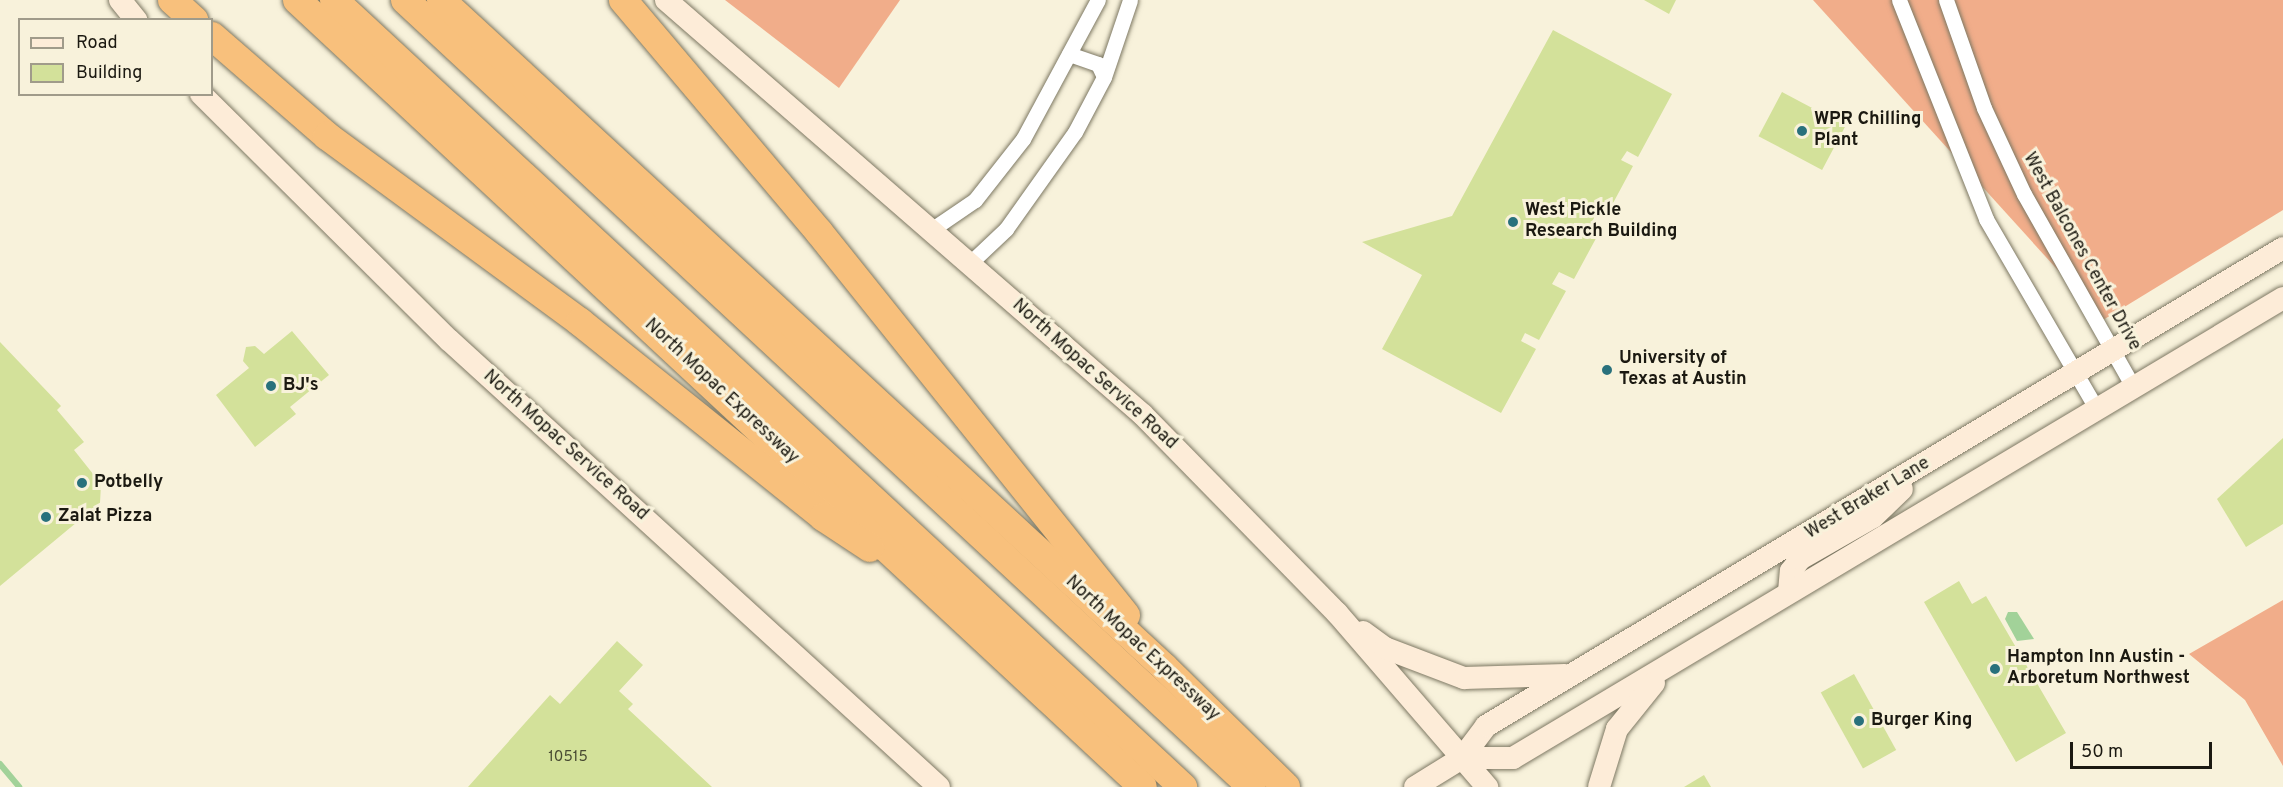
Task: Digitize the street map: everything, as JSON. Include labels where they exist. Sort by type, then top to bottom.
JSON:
[{"type":"highway","points":[[172,0],[192,18]]},
{"type":"highway","name":"North Mopac Expressway","points":[[297,0],[936,591],[1143,787]]},
{"type":"highway","points":[[334,0],[1183,787]]},
{"type":"highway","points":[[405,0],[1252,787]]},
{"type":"highway","name":"North Mopac Expressway","points":[[441,0],[1164,667],[1286,787]]},
{"type":"highway","points":[[623,0],[819,232],[1164,667]]},
{"type":"highway","points":[[213,37],[327,136],[580,322],[823,517],[936,591]]},
{"type":"main road","points":[[120,0],[134,18]]},
{"type":"main road","name":"North Mopac Service Road","points":[[666,0],[1143,415],[1337,613],[1487,787]]},
{"type":"main road","name":"North Mopac Service Road","points":[[203,96],[449,340],[935,784]]},
{"type":"main road","name":"West Braker Lane","points":[[1423,782],[1462,758],[1486,726],[2073,377],[2283,248]]},
{"type":"main road","points":[[1462,758],[1514,758],[2283,298]]},
{"type":"main road","points":[[1789,592],[1791,571],[1800,559],[1873,517],[1910,474]]},
{"type":"main road","points":[[1337,613],[1386,648],[1464,678],[1573,674]]},
{"type":"main road","points":[[1599,787],[1617,729],[1639,697],[1679,660]]},
{"type":"street","points":[[931,230],[975,201],[1023,139],[1098,0]]},
{"type":"street","points":[[969,264],[1041,182],[1104,77],[1130,0]]},
{"type":"street","name":"West Balcones Center Drive","points":[[1946,0],[1984,108],[2024,194],[2133,387]]},
{"type":"street","points":[[1902,1],[1986,219],[2073,377],[2096,408]]},
{"type":"street","points":[[1068,54],[1098,64],[1104,77]]},
{"type":"shaded area","points":[[725,0],[900,0],[839,88]]},
{"type":"shaded area","points":[[1813,0],[2283,0],[2283,210],[2103,320]]},
{"type":"shaded area","points":[[2283,600],[2283,766],[2245,700],[2189,654]]},
{"type":"shaded area","points":[[2008,612],[2017,612],[2034,639],[2017,641],[2005,619]]},
{"type":"building","points":[[1644,0],[1676,0],[1669,14]]},
{"type":"building","name":"West Pickle Research Building","points":[[1553,30],[1672,94],[1638,157],[1627,151],[1621,160],[1633,166],[1605,218],[1597,213],[1590,225],[1600,231],[1574,279],[1559,272],[1552,284],[1566,291],[1539,340],[1525,333],[1521,341],[1536,349],[1501,413],[1382,349],[1422,275],[1362,242],[1452,216]]},
{"type":"building","name":"WPR Chilling Plant","points":[[1782,92],[1846,126],[1822,170],[1759,136]]},
{"type":"building","name":"BJ's","points":[[292,331],[329,375],[290,407],[296,414],[255,447],[216,395],[249,368],[243,361],[246,347],[255,346],[264,354]]},
{"type":"building","points":[[0,342],[61,406],[57,410],[84,442],[74,450],[101,484],[100,503],[0,586]]},
{"type":"building","points":[[2283,438],[2283,524],[2246,547],[2217,499]]},
{"type":"building","name":"Hampton Inn Austin - Arboretum Northwest","points":[[1959,581],[1972,604],[1986,596],[2066,733],[2016,762],[1924,602]]},
{"type":"building","points":[[617,641],[643,665],[619,691],[633,704],[628,709],[712,787],[468,787],[550,695],[560,704]]},
{"type":"building","name":"Burger King","points":[[1854,674],[1896,750],[1863,769],[1821,692]]},
{"type":"building","points":[[1704,775],[1711,787],[1684,787]]},
{"type":"waterway","points":[[0,764],[19,787]]},
{"type":"place","name":"WPR Chilling Plant","points":[[1802,131]]},
{"type":"place","name":"West Pickle Research Building","points":[[1513,222]]},
{"type":"place","name":"University of Texas at Austin","points":[[1607,370]]},
{"type":"place","name":"BJ's","points":[[271,386]]},
{"type":"place","name":"Potbelly","points":[[82,483]]},
{"type":"place","name":"Zalat Pizza","points":[[46,517]]},
{"type":"place","name":"Hampton Inn Austin - Arboretum Northwest","points":[[1995,669]]},
{"type":"place","name":"Burger King","points":[[1859,721]]}]
